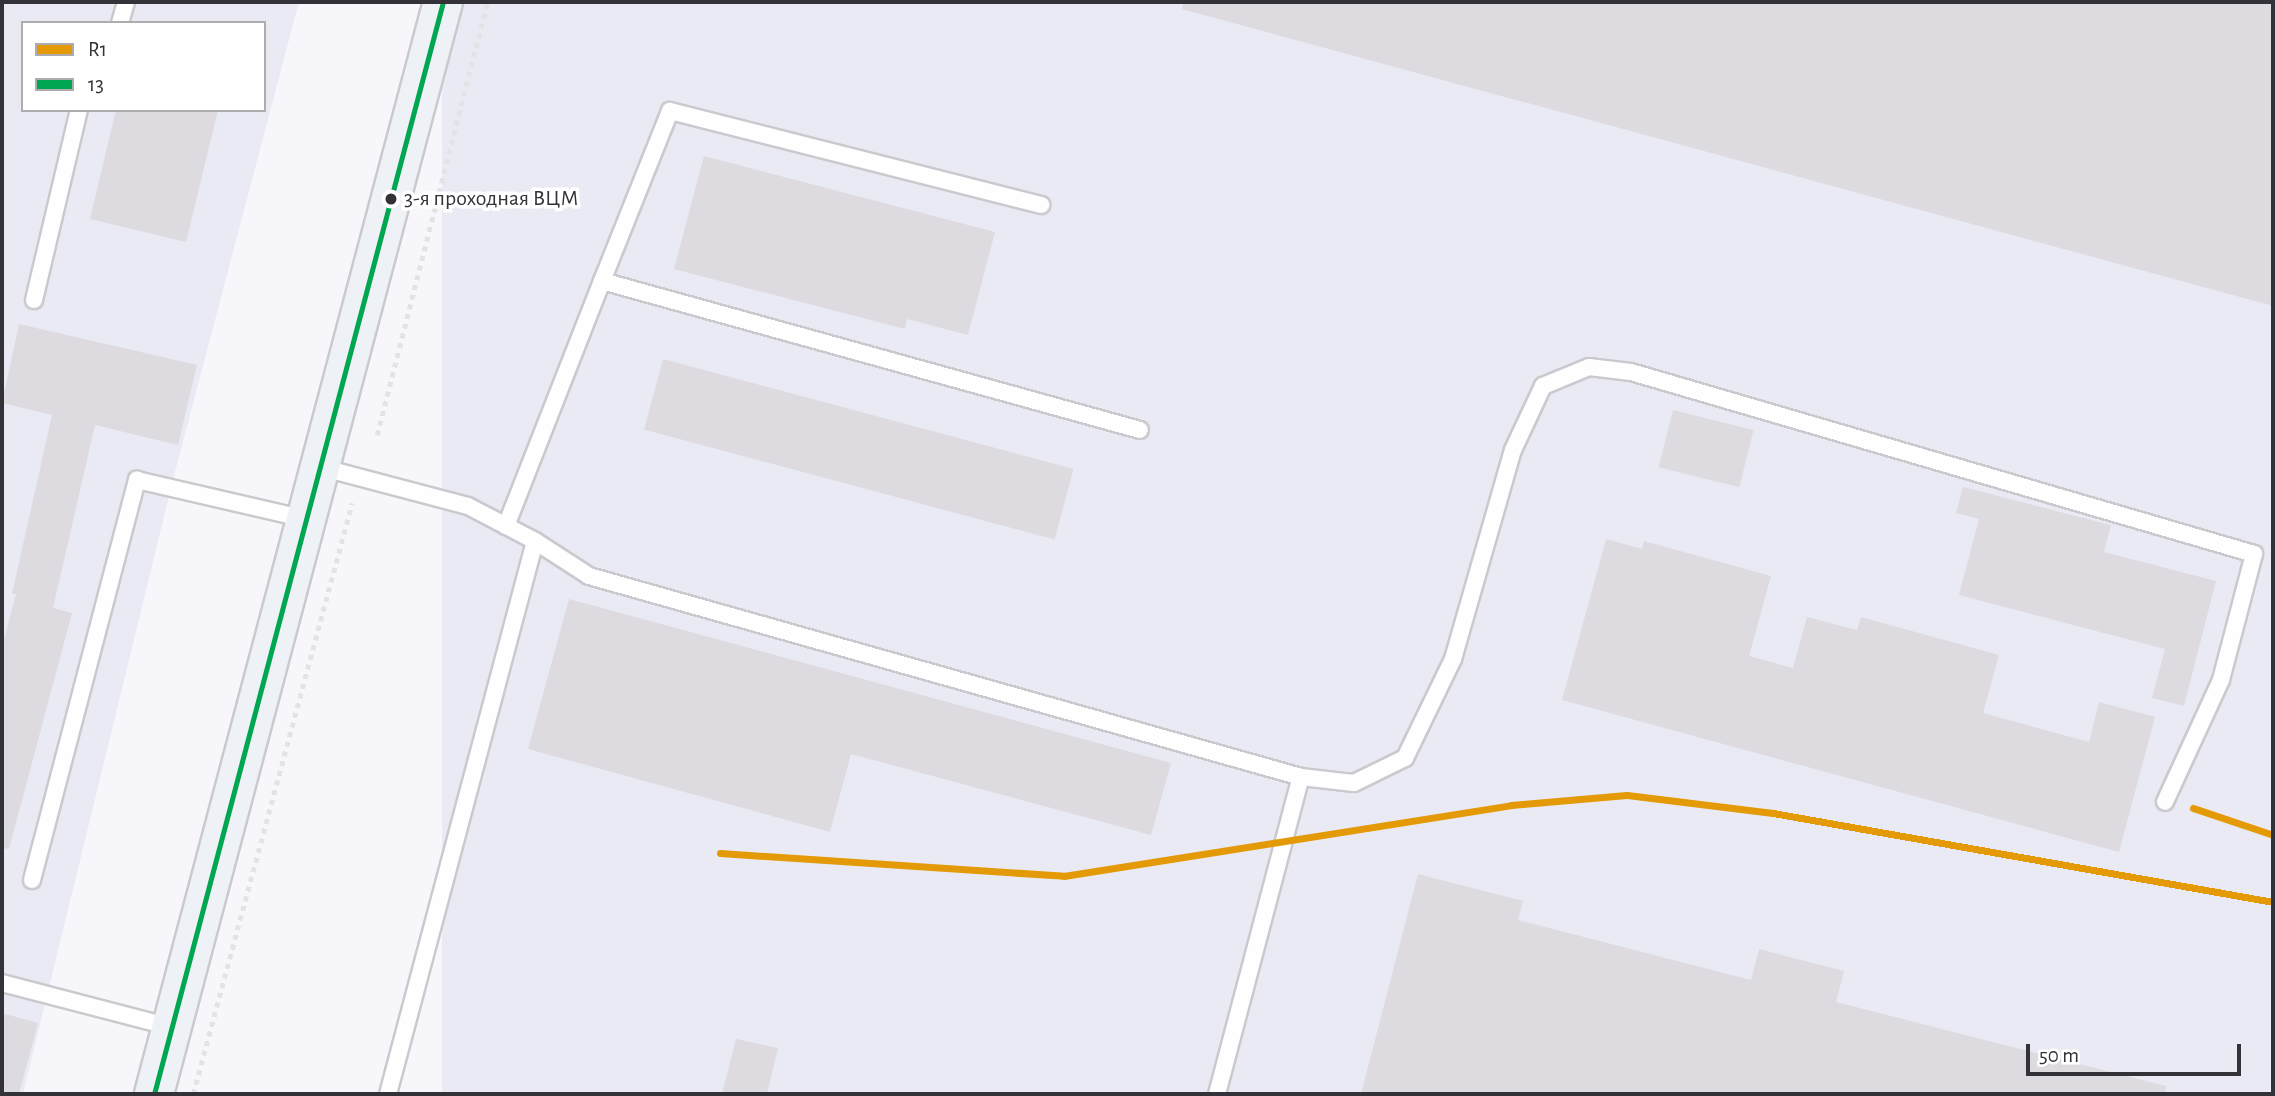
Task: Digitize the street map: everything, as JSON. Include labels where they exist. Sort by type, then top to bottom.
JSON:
[{"type":"main road","points":[[153,1094],[443,2]]},
{"type":"lane","points":[[121,21],[126,2]]},
{"type":"lane","points":[[506,526],[670,111],[1041,205]]},
{"type":"lane","points":[[34,300],[79,112]]},
{"type":"lane","points":[[602,281],[1140,430]]},
{"type":"lane","points":[[320,467],[468,506],[535,541],[589,576],[1301,777],[1353,783],[1405,758],[1453,659],[1513,450],[1543,386],[1589,367],[1631,372],[2254,554],[2221,680],[2165,802]]},
{"type":"lane","points":[[32,880],[137,480],[306,519]]},
{"type":"lane","points":[[388,1094],[535,541]]},
{"type":"lane","points":[[1217,1094],[1301,777]]},
{"type":"lane","points":[[2,983],[171,1027]]},
{"type":"path","points":[[377,435],[487,2]]},
{"type":"path","points":[[193,1094],[352,503]]},
{"type":"shaded area","points":[[2,2],[299,2],[175,472],[23,1094],[2,1094]]},
{"type":"shaded area","points":[[442,2],[2273,2],[2273,1094],[442,1094]]},
{"type":"building","points":[[1183,2],[2273,2],[2273,306],[1182,9]]},
{"type":"building","points":[[116,112],[218,112],[186,242],[90,219]]},
{"type":"building","points":[[704,156],[995,232],[968,335],[907,319],[905,329],[674,269]]},
{"type":"building","points":[[19,324],[197,365],[178,445],[95,425],[53,608],[72,613],[9,849],[2,848],[2,647],[16,594],[12,594],[52,415],[2,403]]},
{"type":"building","points":[[663,359],[1074,469],[1055,540],[644,430]]},
{"type":"building","points":[[1673,410],[1754,430],[1739,487],[1659,467]]},
{"type":"building","points":[[1963,487],[2111,525],[2104,552],[2216,581],[2184,706],[2152,698],[2165,649],[1959,595],[1979,519],[1956,513]]},
{"type":"building","points":[[1606,539],[1642,549],[1644,541],[1771,576],[1749,656],[1793,668],[1807,617],[1857,630],[1861,617],[1999,655],[1983,713],[2089,742],[2099,702],[2155,717],[2119,852],[1562,700]]},
{"type":"building","points":[[569,599],[1171,763],[1151,835],[851,754],[830,832],[528,749]]},
{"type":"building","points":[[1418,874],[1523,901],[1518,920],[1751,980],[1759,949],[1844,971],[1836,1002],[2166,1086],[2165,1094],[1361,1094]]},
{"type":"building","points":[[2,1013],[38,1023],[19,1094],[2,1094]]},
{"type":"building","points":[[736,1039],[778,1048],[767,1094],[722,1094]]},
{"type":"transit line","name":"13","points":[[154,1094],[443,2]]},
{"type":"transit line","name":"R1","points":[[720,853],[1064,876],[1511,805],[1627,795],[1773,813],[2273,902]]},
{"type":"transit line","name":"R1","points":[[2193,808],[2273,835]]},
{"type":"place","name":"3-я проходная ВЦМ","points":[[391,199]]}]
